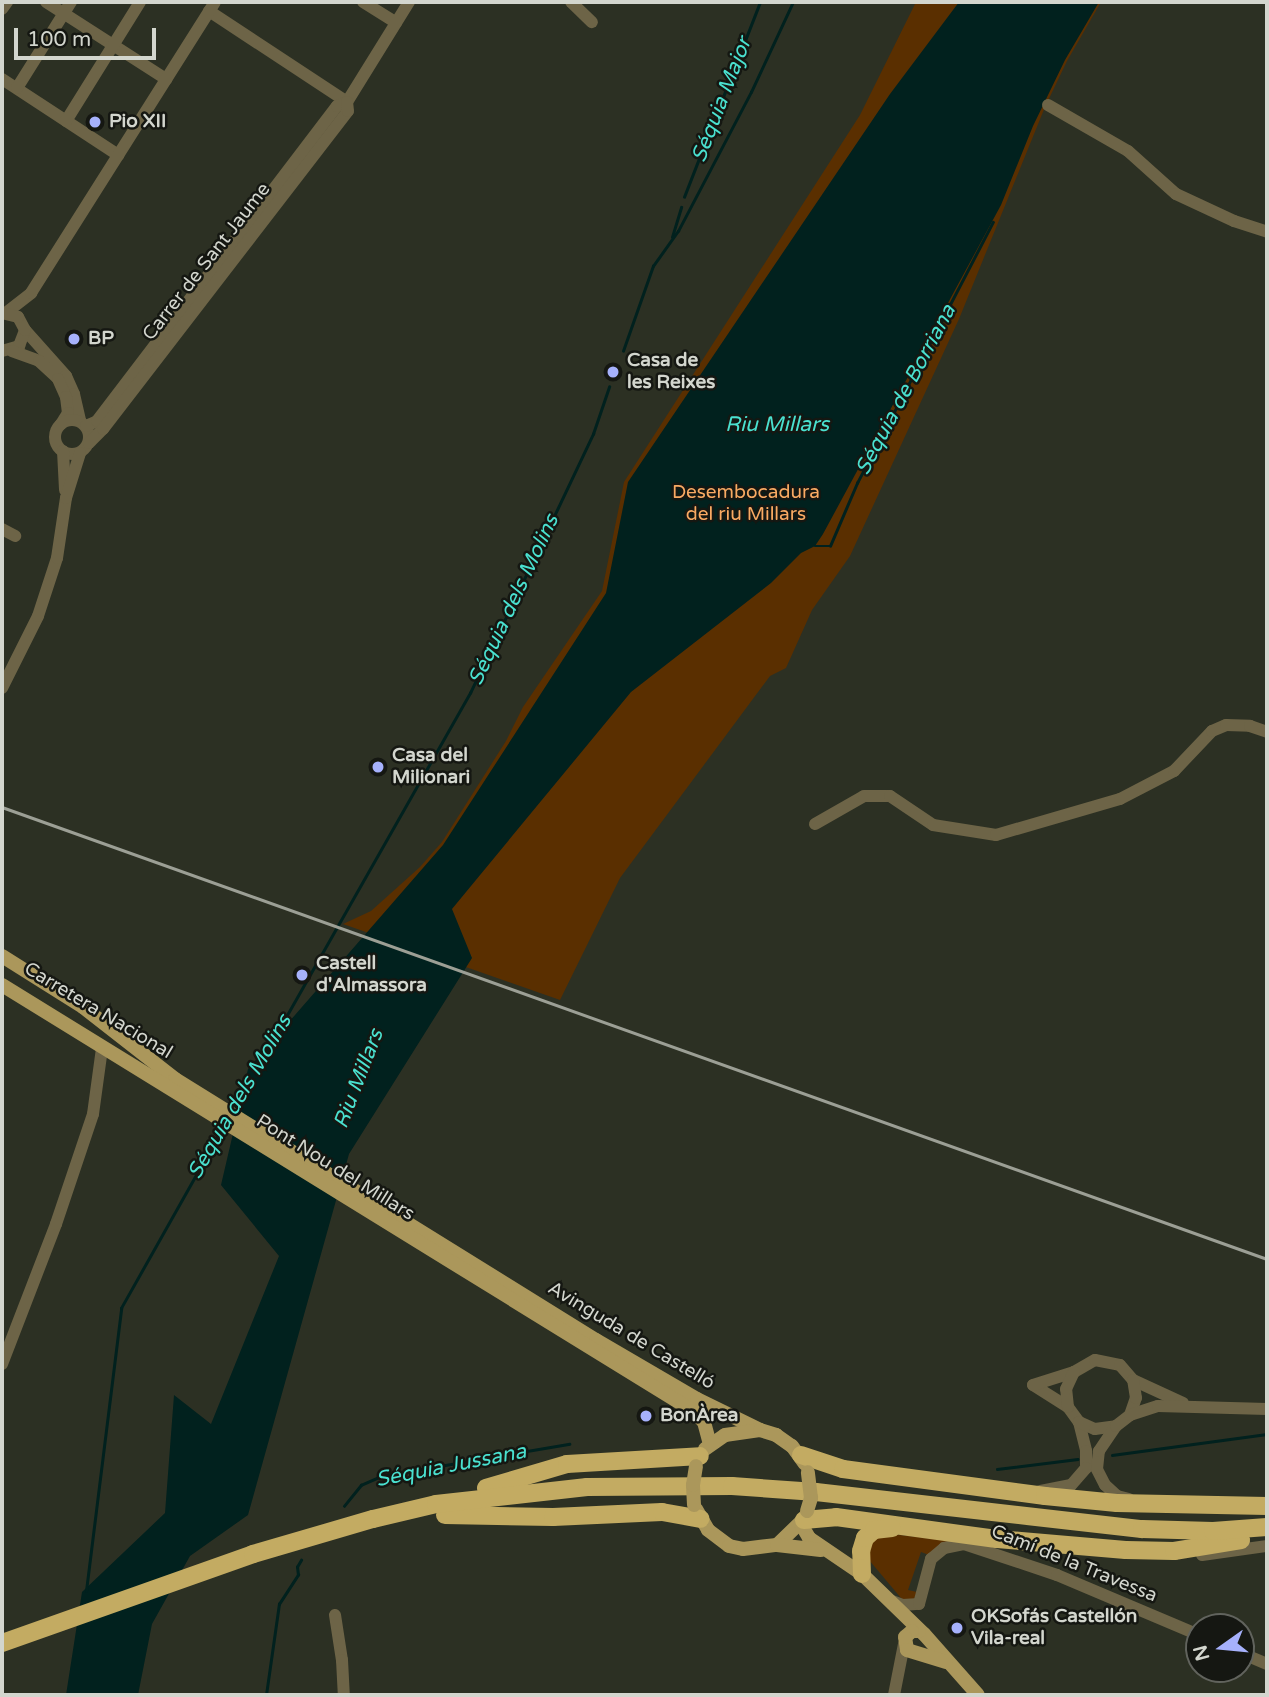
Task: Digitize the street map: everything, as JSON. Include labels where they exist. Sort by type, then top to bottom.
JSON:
[{"type":"highway","points":[[436,1504],[455,1495],[567,1464],[702,1455]]},
{"type":"highway","points":[[801,1455],[843,1469],[1117,1503],[1267,1506]]},
{"type":"highway","points":[[2,1643],[253,1554],[373,1519],[436,1504],[587,1487],[732,1486],[816,1492],[1142,1529],[1213,1531],[1267,1527]]},
{"type":"highway","points":[[373,1519],[389,1523],[462,1513],[554,1517],[697,1512]]},
{"type":"highway","points":[[804,1519],[836,1517],[997,1539],[1174,1551],[1267,1536]]},
{"type":"highway","points":[[862,1574],[860,1551],[865,1538],[874,1530],[925,1530]]},
{"type":"main road","points":[[2,956],[83,1007],[172,1084]]},
{"type":"main road","name":"Carretera Nacional","points":[[2,975],[156,1070],[172,1084]]},
{"type":"main road","name":"Carretera Nacional","points":[[2,985],[102,1048],[172,1084]]},
{"type":"main road","name":"Pont Nou del Millars","points":[[172,1084],[483,1276]]},
{"type":"main road","name":"Avinguda de Castelló","points":[[483,1276],[697,1399],[760,1430]]},
{"type":"main road","name":"Avinguda de Castelló","points":[[483,1276],[693,1411],[704,1422],[702,1455]]},
{"type":"main road","points":[[777,1545],[804,1519],[811,1498],[808,1472],[801,1455],[776,1434],[760,1430],[725,1435],[702,1455],[692,1485],[697,1512],[708,1530],[729,1546],[753,1549],[777,1545],[826,1551]]},
{"type":"main road","points":[[804,1519],[809,1538],[862,1574],[887,1599],[921,1644]]},
{"type":"main road","points":[[887,1599],[907,1650],[921,1644]]},
{"type":"main road","points":[[904,1641],[909,1632],[950,1664],[978,1695]]},
{"type":"street","points":[[2,9],[6,2]]},
{"type":"street","points":[[46,2],[68,7],[113,45],[166,79]]},
{"type":"street","points":[[66,121],[140,2]]},
{"type":"street","points":[[363,2],[396,23]]},
{"type":"street","name":"Carrer de Sant Jaume","points":[[83,424],[97,421],[337,106],[347,102],[409,2]]},
{"type":"street","points":[[571,2],[592,22]]},
{"type":"street","points":[[5,352],[22,343],[31,293],[210,5],[347,102]]},
{"type":"street","points":[[17,88],[68,7]]},
{"type":"street","points":[[2,79],[118,155]]},
{"type":"street","name":"Carrer de Sant Jaume","points":[[2,688],[38,616],[57,558],[66,498],[84,448],[103,429],[348,111],[347,102]]},
{"type":"street","points":[[1048,105],[1128,150],[1176,194],[1234,221],[1267,232]]},
{"type":"street","points":[[4,313],[31,293]]},
{"type":"street","points":[[4,313],[24,321],[66,376],[83,424],[84,448],[63,452],[55,438],[68,413],[66,397],[58,379],[39,361],[5,352]]},
{"type":"street","points":[[61,424],[70,420],[83,424]]},
{"type":"street","name":"Carrer de Sant Jaume","points":[[63,452],[66,498]]},
{"type":"street","points":[[2,528],[15,536]]},
{"type":"street","points":[[815,824],[864,796],[890,796],[933,825],[996,835],[1120,799],[1174,771],[1212,731],[1226,725],[1251,726],[1267,732]]},
{"type":"street","points":[[2,1364],[56,1224],[93,1114],[102,1048]]},
{"type":"street","points":[[1005,1489],[1045,1491],[1071,1485],[1086,1468],[1086,1451],[1079,1422],[1068,1407],[1033,1385],[1074,1372],[1095,1360],[1120,1365],[1133,1380],[1190,1405]]},
{"type":"street","points":[[1068,1407],[1066,1389],[1074,1372]]},
{"type":"street","points":[[1130,1415],[1136,1398],[1133,1380]]},
{"type":"street","points":[[1139,1502],[1117,1496],[1105,1485],[1097,1469],[1099,1451],[1116,1426],[1130,1415],[1158,1406],[1267,1409]]},
{"type":"street","points":[[1079,1422],[1095,1430],[1116,1426]]},
{"type":"street","points":[[997,1539],[1095,1554],[1176,1558],[1267,1546]]},
{"type":"street","name":"Camí de la Travessa","points":[[887,1599],[903,1605],[919,1604],[931,1559],[944,1548],[964,1544],[1056,1576],[1185,1629]]},
{"type":"street","points":[[335,1615],[344,1695]]},
{"type":"street","points":[[894,1695],[904,1641]]},
{"type":"street","points":[[898,1676],[921,1644]]},
{"type":"green space","name":"Desembocadura del riu Millars","points":[[916,2],[1101,2],[1067,61],[1045,107],[959,319],[850,556],[812,610],[786,668],[770,676],[620,878],[560,1000],[343,924],[371,911],[420,867],[442,842],[506,741],[523,707],[602,591],[624,482],[860,115]]},
{"type":"green space","points":[[891,1534],[952,1541],[929,1555],[921,1552],[908,1590],[917,1592],[914,1599],[907,1602],[869,1560],[868,1546],[872,1540]]},
{"type":"water","name":"Desembocadura del riu Millars","points":[[959,2],[1099,2],[1065,60],[1033,126],[1001,205],[815,546],[801,553],[771,583],[631,692],[452,909],[472,958],[349,1154],[248,1515],[190,1556],[152,1624],[138,1695],[66,1695],[82,1592],[165,1513],[174,1395],[211,1424],[279,1256],[221,1185],[248,1069],[443,845],[606,593],[628,482],[890,94]]},
{"type":"waterway","name":"Séquia Major","points":[[684,197],[760,2]]},
{"type":"waterway","name":"Séquia dels Molins","points":[[623,351],[653,266],[678,231],[751,92],[793,2]]},
{"type":"waterway","name":"Séquia Major","points":[[672,237],[681,207]]},
{"type":"waterway","name":"Séquia de Borriana","points":[[815,546],[830,546],[857,483],[993,222]]},
{"type":"waterway","name":"Séquia dels Molins","points":[[270,1045],[470,693],[593,434],[609,387]]},
{"type":"waterway","name":"Séquia dels Molins","points":[[234,1109],[244,1090]]},
{"type":"waterway","name":"Séquia dels Molins","points":[[86,1591],[121,1308],[223,1127]]},
{"type":"waterway","name":"Séquia Jussana","points":[[1112,1455],[1267,1434]]},
{"type":"waterway","name":"Séquia Jussana","points":[[344,1506],[361,1485],[381,1476],[569,1444]]},
{"type":"waterway","name":"Séquia Jussana","points":[[997,1469],[1077,1459]]},
{"type":"waterway","name":"Séquia Jussana","points":[[266,1695],[279,1604],[298,1575],[297,1567],[301,1560]]},
{"type":"railway","points":[[2,807],[1267,1259]]},
{"type":"place","name":"Pio XII","points":[[95,122]]},
{"type":"place","name":"BP","points":[[74,339]]},
{"type":"place","name":"Casa de les Reixes","points":[[613,372]]},
{"type":"place","name":"Casa del Milionari","points":[[378,767]]},
{"type":"place","name":"Castell d'Almassora","points":[[302,975]]},
{"type":"place","name":"BonÀrea","points":[[646,1416]]},
{"type":"place","name":"OKSofás Castellón Vila-real","points":[[957,1628]]},
{"type":"water label","name":"Riu Millars","points":[[777,425]]},
{"type":"water label","name":"Riu Millars","points":[[359,1079]]}]
